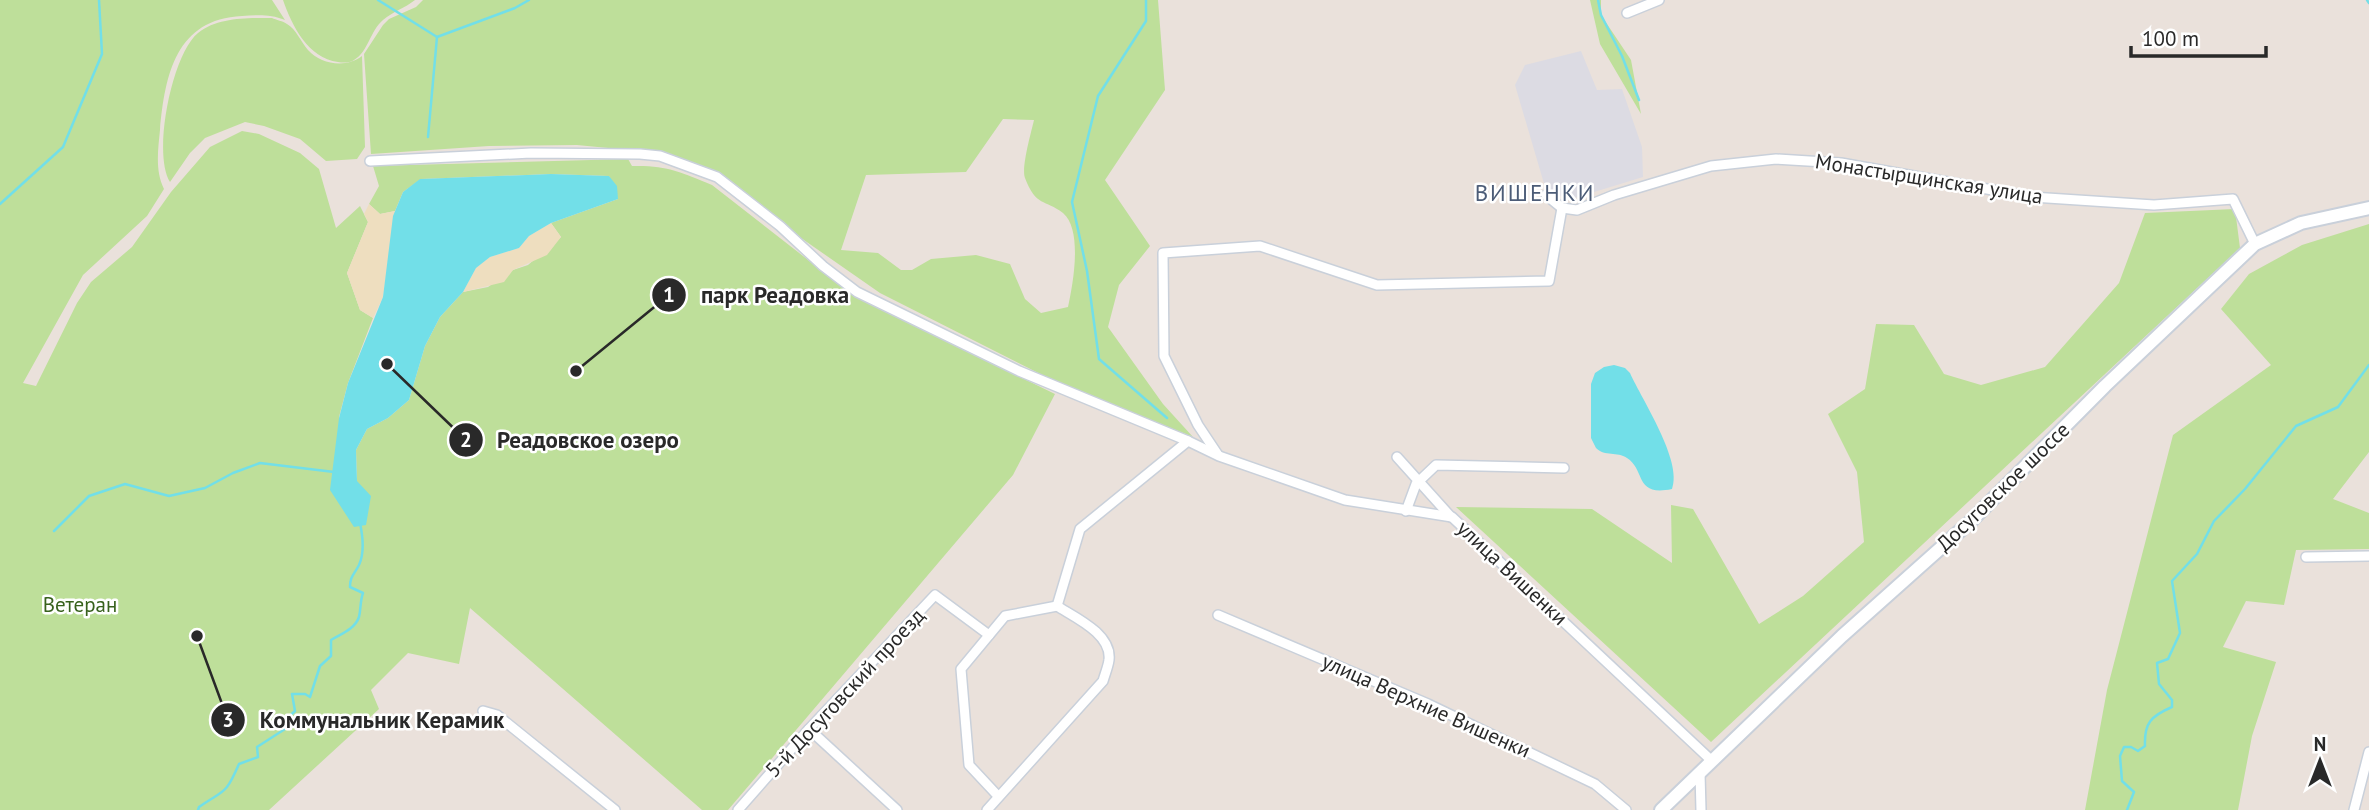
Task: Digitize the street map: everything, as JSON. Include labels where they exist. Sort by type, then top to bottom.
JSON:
[{"type":"main road","name":"Досуговское шоссе","points":[[1661,810],[1842,636],[1971,521],[2105,386],[2255,244],[2301,223],[2369,208]]},
{"type":"street","points":[[1627,13],[1659,0]]},
{"type":"street","name":"улица Вишенки","points":[[370,161],[531,153],[617,153],[660,156],[717,177],[780,226],[823,266],[857,292],[1019,371],[1219,456],[1345,500],[1453,518],[1712,761]]},
{"type":"street","name":"Монастырщинская улица","points":[[1562,208],[1577,210],[1614,195],[1711,166],[1776,159],[1841,163],[2032,197],[2154,205],[2233,199],[2255,244]]},
{"type":"street","points":[[1219,456],[1198,425],[1164,356],[1163,253],[1260,246],[1377,285],[1549,281],[1562,208],[1546,195]]},
{"type":"street","points":[[1057,606],[1080,529],[1188,441]]},
{"type":"street","points":[[1397,457],[1453,518]]},
{"type":"street","points":[[1406,511],[1418,481],[1436,465],[1564,468]]},
{"type":"street","points":[[2306,557],[2369,556]]},
{"type":"street","name":"5-й Досуговский проезд","points":[[738,810],[809,729],[935,595],[989,635]]},
{"type":"street","points":[[987,810],[1103,681],[1110,657],[1106,642],[1094,630],[1057,606],[1004,616],[961,669],[969,765],[998,796]]},
{"type":"street","name":"улица Верхние Вишенки","points":[[1218,615],[1428,704],[1584,778],[1626,810]]},
{"type":"street","points":[[483,711],[497,715],[615,810]]},
{"type":"street","points":[[809,729],[897,810]]},
{"type":"street","points":[[2354,810],[2369,752]]},
{"type":"street","points":[[1700,773],[1701,810]]},
{"type":"shaded area","points":[[1581,51],[1597,90],[1622,89],[1642,147],[1643,177],[1568,200],[1545,187],[1515,85],[1525,65]]},
{"type":"green space","name":"Ветеран","points":[[0,0],[272,0],[285,20],[259,15],[220,20],[202,27],[188,39],[171,71],[162,109],[158,160],[164,189],[147,216],[83,275],[23,383],[36,386],[77,303],[91,282],[132,247],[171,192],[210,147],[242,131],[259,134],[300,153],[319,169],[336,228],[360,206],[368,222],[347,273],[360,310],[373,318],[348,383],[339,417],[357,481],[356,450],[367,429],[388,418],[409,400],[425,346],[440,317],[463,292],[488,287],[513,270],[528,265],[561,237],[551,223],[618,199],[609,176],[551,174],[421,179],[403,192],[395,211],[380,214],[369,204],[379,186],[373,166],[628,159],[632,166],[664,168],[682,173],[712,185],[853,295],[1055,394],[1013,475],[728,810],[702,810],[470,608],[459,664],[408,653],[371,690],[379,709],[269,810],[0,810]]},
{"type":"green space","points":[[283,0],[415,0],[383,20],[359,56],[344,63],[327,59],[310,47],[296,30]]},
{"type":"green space","points":[[423,0],[1158,0],[1165,90],[1105,180],[1150,246],[1119,285],[1108,327],[1163,404],[1193,437],[1056,382],[880,293],[791,231],[714,170],[660,153],[577,145],[489,146],[371,154],[364,54],[389,19],[416,7]],"holes":[[[1003,119],[1034,120],[1024,173],[1033,194],[1063,213],[1073,232],[1075,258],[1068,307],[1041,313],[1025,299],[1010,264],[976,255],[931,259],[912,270],[901,270],[878,253],[841,250],[866,175],[966,172]]]},
{"type":"green space","points":[[1590,0],[1601,0],[1601,15],[1631,60],[1641,114],[1600,44]]},
{"type":"green space","points":[[272,18],[290,26],[313,55],[327,62],[349,62],[362,56],[365,147],[357,159],[326,161],[300,139],[245,122],[205,138],[190,153],[170,182],[163,150],[164,128],[173,82],[189,44],[198,33],[215,24]]},
{"type":"green space","points":[[2235,209],[2240,248],[1711,742],[1456,507],[1592,509],[1672,563],[1671,505],[1693,509],[1759,624],[1803,596],[1864,542],[1857,472],[1828,414],[1865,389],[1876,324],[1914,325],[1944,374],[1981,385],[2045,367],[2119,283],[2145,213]]},
{"type":"green space","points":[[2369,224],[2369,452],[2333,499],[2369,513],[2369,549],[2296,550],[2284,605],[2246,601],[2223,647],[2276,662],[2252,736],[2238,810],[2085,810],[2107,690],[2173,435],[2271,365],[2221,309],[2249,274],[2302,245]]},
{"type":"sand","points":[[369,204],[380,214],[395,211],[383,297],[373,318],[360,310],[347,273],[368,222],[364,214]]},
{"type":"sand","points":[[551,223],[561,237],[547,255],[513,270],[504,282],[463,292],[476,268],[490,257],[519,248],[529,236]]},
{"type":"water","points":[[551,174],[609,176],[617,186],[618,199],[551,223],[529,236],[519,248],[490,257],[476,268],[463,292],[440,317],[425,346],[409,400],[388,418],[367,429],[356,450],[357,481],[371,496],[366,525],[354,527],[330,490],[339,418],[348,383],[383,297],[393,216],[403,192],[420,179]]},
{"type":"water","points":[[1614,365],[1625,368],[1630,373],[1660,431],[1672,463],[1672,489],[1660,490],[1646,486],[1633,463],[1619,455],[1600,451],[1591,438],[1591,384],[1595,373]]},
{"type":"waterway","points":[[0,204],[63,147],[102,54],[99,0]]},
{"type":"waterway","points":[[378,0],[437,37],[515,8],[529,0]]},
{"type":"waterway","points":[[1146,0],[1146,21],[1098,96],[1072,202],[1087,271],[1099,359],[1167,418]]},
{"type":"waterway","points":[[1598,0],[1601,15],[1622,56],[1639,100]]},
{"type":"waterway","points":[[428,137],[437,37]]},
{"type":"waterway","points":[[2127,810],[2134,792],[2122,781],[2120,756],[2124,747],[2138,751],[2145,746],[2150,721],[2172,707],[2172,700],[2159,684],[2157,663],[2168,659],[2180,633],[2172,581],[2197,554],[2214,521],[2245,489],[2296,426],[2338,407],[2369,365]]},
{"type":"waterway","points":[[54,531],[89,496],[125,484],[169,496],[205,488],[260,463],[334,472]]},
{"type":"waterway","points":[[198,810],[227,787],[239,764],[258,757],[257,747],[285,729],[282,723],[295,711],[292,694],[305,694],[310,697],[320,666],[331,656],[331,640],[347,631],[357,621],[363,593],[350,587],[362,555],[360,523]]},
{"type":"place","name":"Реадовское озеро","points":[[387,364]]},
{"type":"place","name":"парк Реадовка","points":[[576,371]]},
{"type":"place","name":"Коммунальник Керамик","points":[[197,636]]},
{"type":"district","name":"ВИШЕНКИ","points":[[1535,193]]}]
